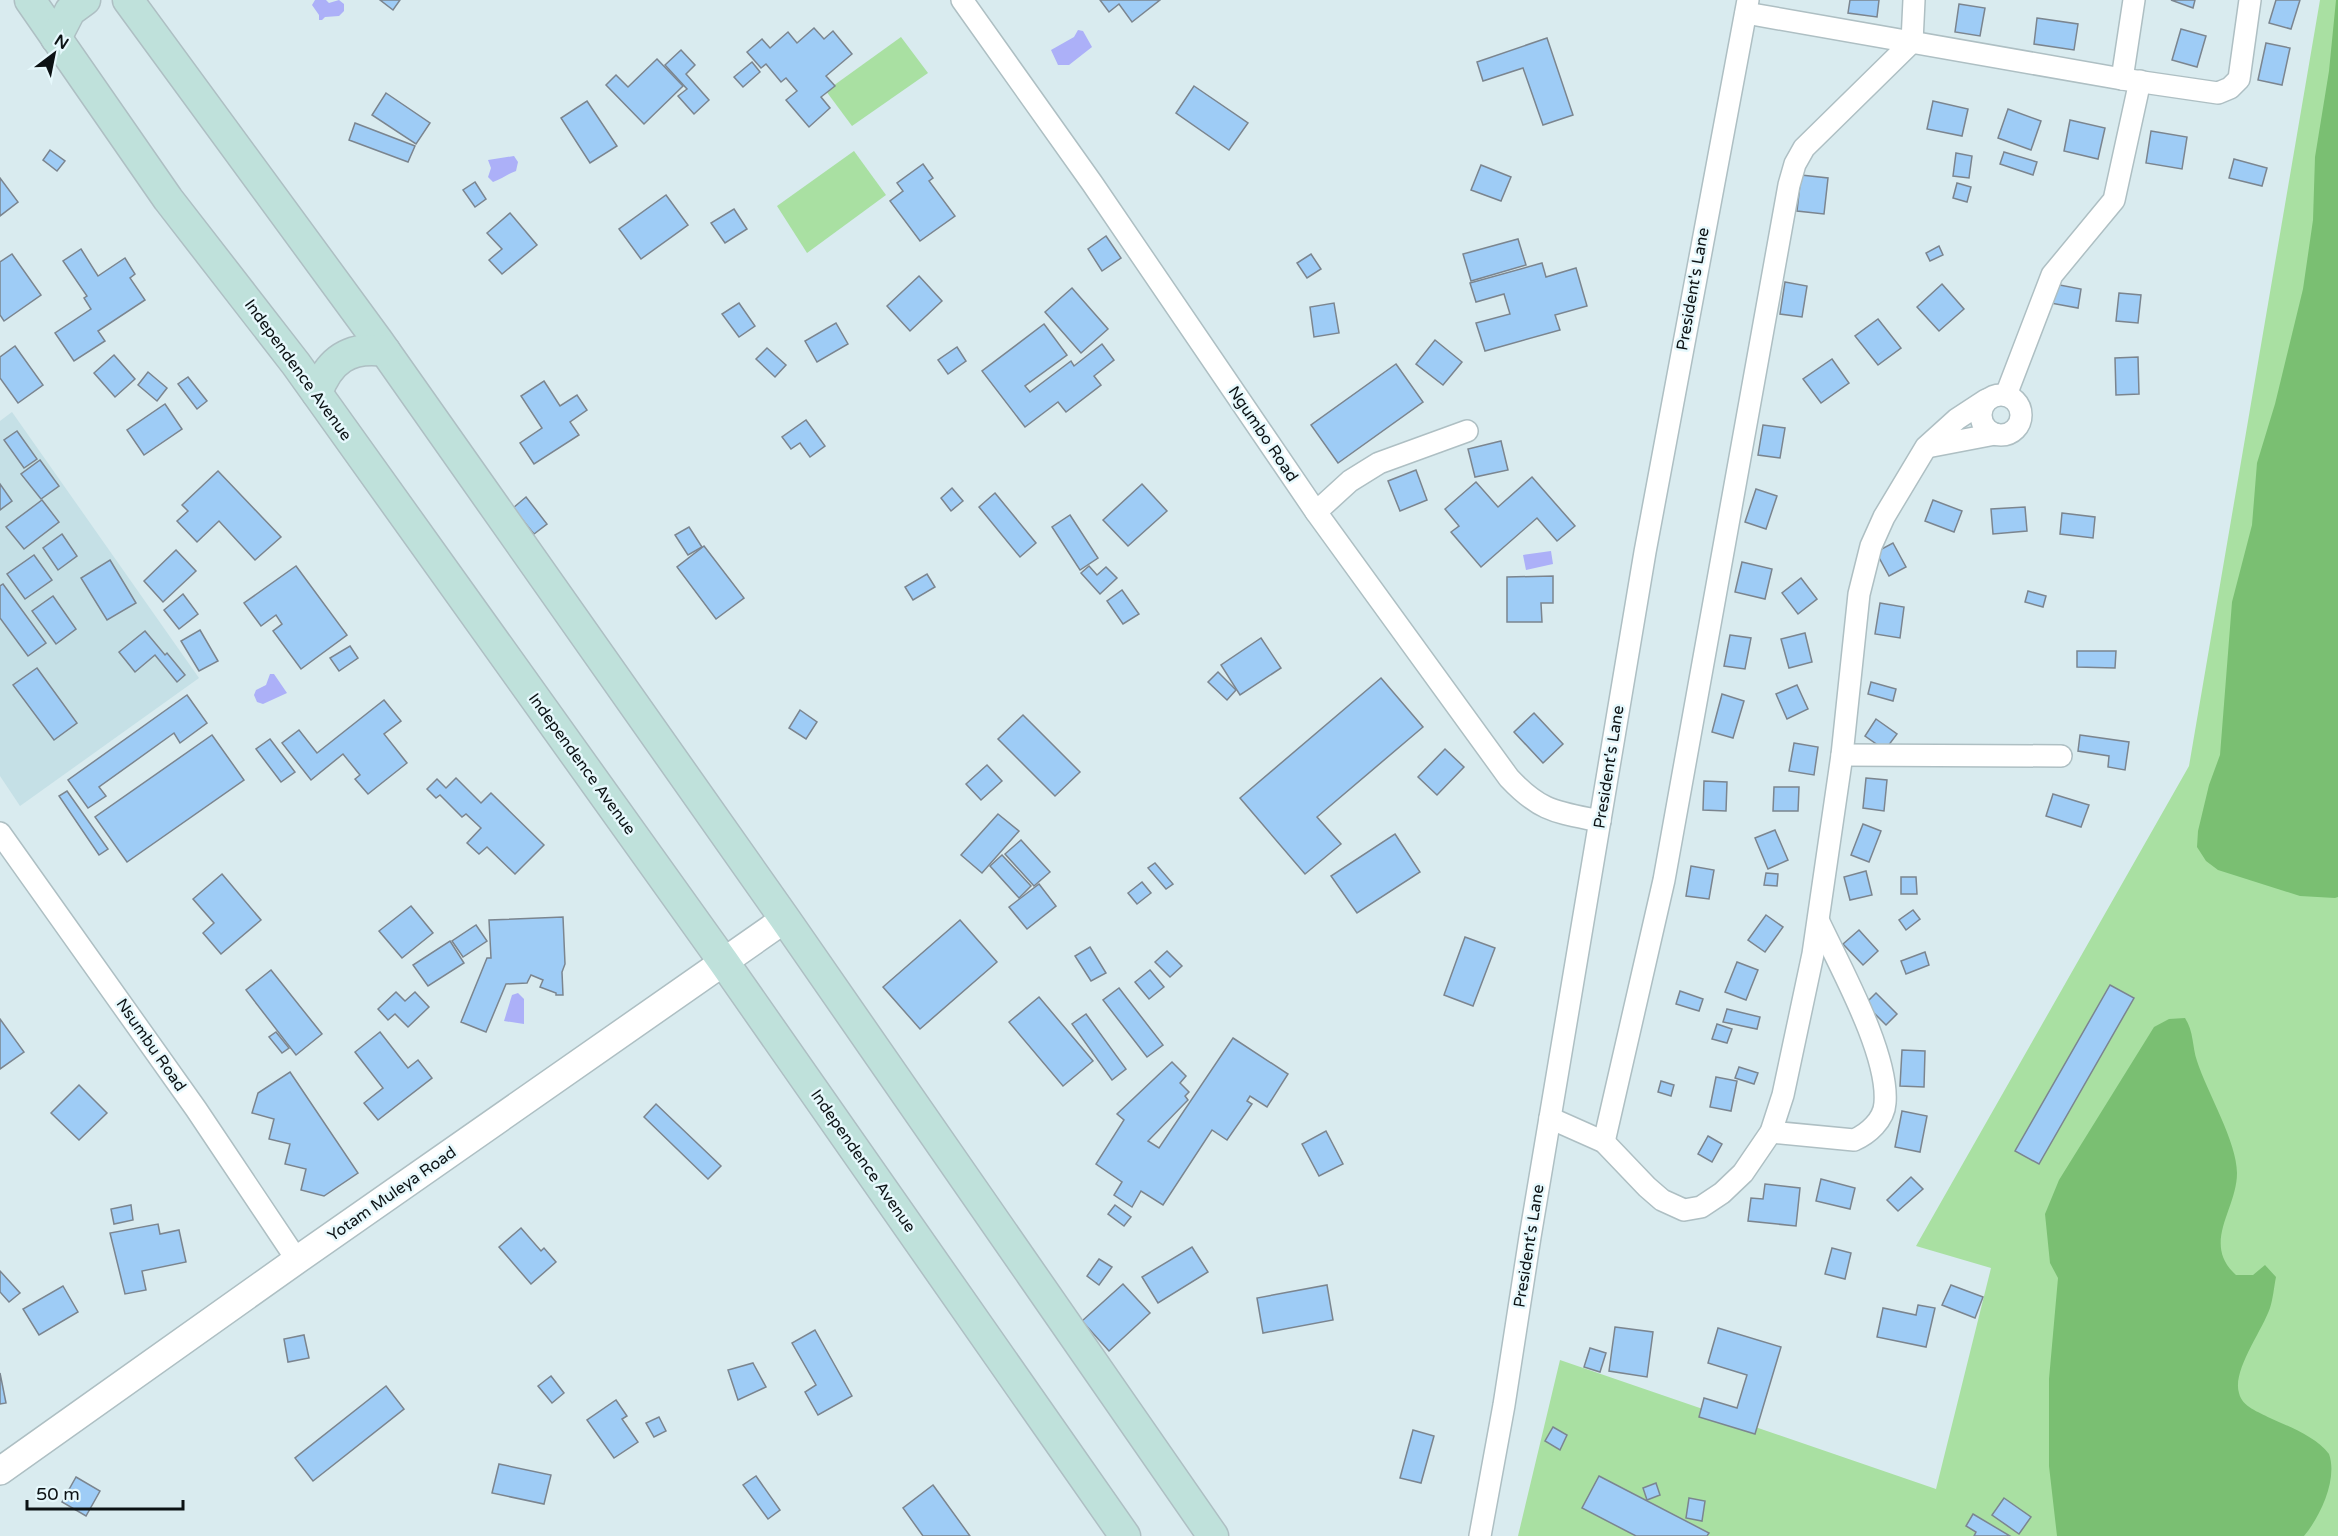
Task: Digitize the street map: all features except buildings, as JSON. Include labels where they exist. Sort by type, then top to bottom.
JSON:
[{"type":"main road","points":[[33,4],[66,8],[83,0]]},
{"type":"main road","points":[[56,38],[70,11],[83,0]]},
{"type":"main road","points":[[128,0],[364,321],[785,919],[1213,1536]]},
{"type":"main road","name":"Independence Avenue","points":[[33,4],[168,199],[296,363],[723,961],[1125,1536]]},
{"type":"main road","points":[[296,363],[319,364],[340,357],[351,348],[364,321]]},
{"type":"main road","points":[[317,393],[322,378],[330,366],[342,357],[355,351],[370,349],[385,351]]},
{"type":"street","name":"Ngumbo Road","points":[[962,0],[1092,183],[1316,512],[1509,778],[1527,797],[1545,808],[1600,821]]},
{"type":"street","points":[[1604,1142],[1664,880],[1789,185],[1795,164],[1804,148],[1911,42],[1914,0]]},
{"type":"street","points":[[1995,434],[1986,429],[1981,419],[1981,409],[1996,397],[2052,274],[2114,200],[2131,80],[2134,0]]},
{"type":"street","points":[[1747,7],[1911,42],[2218,93],[2230,88],[2239,79],[2250,0]]},
{"type":"street","name":"President's Lane","points":[[1480,1536],[1504,1405],[1647,540],[1747,7]]},
{"type":"street","points":[[1550,1118],[1604,1142],[1662,1200],[1684,1210],[1701,1207],[1722,1193],[1743,1173],[1771,1132],[1783,1095],[1819,922],[1842,755],[1859,594],[1871,546],[1884,518],[1926,447],[1957,419],[1996,397],[2016,400],[2021,410],[2020,420],[2015,429],[2006,434],[1926,447]]},
{"type":"street","points":[[1316,512],[1350,481],[1379,463],[1467,431]]},
{"type":"street","points":[[1842,755],[2061,756]]},
{"type":"street","name":"Nsumbu Road","points":[[0,833],[196,1109],[297,1260]]},
{"type":"street","name":"Yotam Muleya Road","points":[[0,1471],[785,919]]},
{"type":"street","points":[[1771,1132],[1854,1140],[1866,1135],[1886,1106],[1880,1060],[1819,922]]},
{"type":"shaded area","points":[[12,412],[199,678],[20,806],[0,776],[0,421]]},
{"type":"green space","points":[[2320,0],[2338,0],[2338,1536],[1518,1536],[1560,1360],[1936,1489],[1991,1268],[1916,1246],[2189,766]]},
{"type":"green space","points":[[2336,0],[2338,0],[2338,897],[2335,898],[2300,896],[2218,870],[2206,861],[2197,847],[2198,831],[2209,785],[2220,755],[2232,602],[2252,525],[2257,463],[2275,404],[2303,289],[2313,220],[2315,157],[2329,71]]},
{"type":"green space","points":[[901,37],[928,73],[852,126],[826,91]]},
{"type":"green space","points":[[854,151],[886,195],[807,253],[777,206]]},
{"type":"green space","points":[[2185,1018],[2190,1029],[2197,1061],[2227,1132],[2236,1161],[2236,1187],[2223,1226],[2221,1251],[2226,1263],[2236,1275],[2253,1275],[2265,1265],[2276,1277],[2270,1308],[2240,1374],[2239,1393],[2244,1402],[2252,1408],[2302,1433],[2324,1448],[2329,1454],[2331,1464],[2329,1486],[2316,1519],[2304,1536],[2057,1536],[2049,1466],[2049,1379],[2058,1278],[2050,1263],[2045,1214],[2059,1180],[2154,1027],[2169,1019]]},
{"type":"water","points":[[315,0],[326,0],[329,3],[339,0],[344,4],[344,11],[339,16],[319,20],[319,15],[312,5]]},
{"type":"water","points":[[1078,30],[1083,31],[1092,47],[1069,65],[1058,65],[1051,50],[1074,37]]},
{"type":"water","points":[[514,156],[518,162],[516,171],[493,182],[488,177],[491,168],[488,160]]},
{"type":"water","points":[[1551,551],[1553,564],[1526,570],[1523,555]]},
{"type":"water","points":[[270,674],[274,674],[287,693],[263,704],[257,702],[254,695],[256,690],[266,685]]},
{"type":"water","points":[[518,993],[524,999],[524,1024],[504,1021],[512,995]]}]
